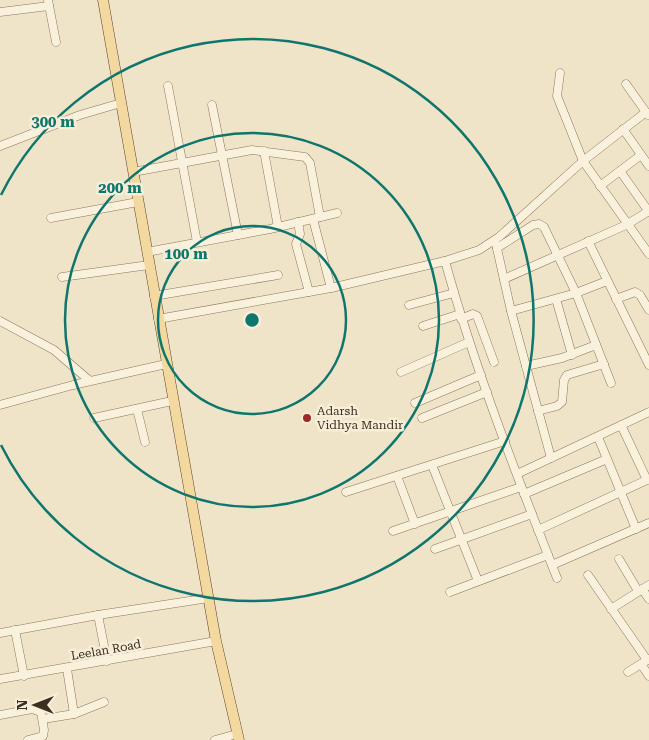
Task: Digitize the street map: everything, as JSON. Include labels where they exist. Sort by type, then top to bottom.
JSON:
[{"type":"main road","points":[[103,0],[208,598],[238,737]]},
{"type":"street","points":[[0,12],[49,3],[56,42]]},
{"type":"street","points":[[560,73],[556,96],[583,161],[626,225],[649,254]]},
{"type":"street","points":[[496,244],[583,161],[623,130],[648,114],[626,84]]},
{"type":"street","points":[[168,86],[197,242]]},
{"type":"street","points":[[0,146],[80,115],[121,103]]},
{"type":"street","points":[[212,105],[238,235]]},
{"type":"street","points":[[623,130],[649,166]]},
{"type":"street","points":[[133,172],[252,150],[308,159],[316,218],[331,288]]},
{"type":"street","points":[[264,151],[278,227]]},
{"type":"street","points":[[600,186],[641,155]]},
{"type":"street","points":[[504,279],[626,225],[649,212],[620,171]]},
{"type":"street","points":[[51,218],[138,202]]},
{"type":"street","points":[[147,252],[278,227],[337,213]]},
{"type":"street","points":[[298,222],[300,234],[296,244],[309,292]]},
{"type":"street","points":[[158,319],[331,288],[445,261],[496,244],[533,225],[539,224],[544,226],[559,254],[611,383]]},
{"type":"street","points":[[588,242],[649,365]]},
{"type":"street","points":[[496,244],[511,311],[551,458]]},
{"type":"street","points":[[445,261],[461,316],[487,392],[557,578]]},
{"type":"street","points":[[62,277],[149,264]]},
{"type":"street","points":[[154,296],[278,275]]},
{"type":"street","points":[[511,311],[576,293],[607,281]]},
{"type":"street","points":[[616,300],[635,292],[649,310]]},
{"type":"street","points":[[409,306],[454,293]]},
{"type":"street","points":[[556,299],[572,355]]},
{"type":"street","points":[[423,326],[461,316],[473,314],[477,316],[494,362]]},
{"type":"street","points":[[0,321],[54,350],[90,381]]},
{"type":"street","points":[[401,372],[470,342]]},
{"type":"street","points":[[526,366],[572,355],[596,345]]},
{"type":"street","points":[[0,405],[90,381],[166,364]]},
{"type":"street","points":[[538,411],[557,406],[562,402],[566,375],[604,364]]},
{"type":"street","points":[[415,403],[481,375]]},
{"type":"street","points":[[422,418],[487,392]]},
{"type":"street","points":[[94,418],[172,401]]},
{"type":"street","points":[[138,409],[145,442]]},
{"type":"street","points":[[517,474],[649,412]]},
{"type":"street","points":[[538,530],[648,479],[621,425]]},
{"type":"street","points":[[598,437],[636,529]]},
{"type":"street","points":[[346,492],[505,441]]},
{"type":"street","points":[[393,531],[451,511],[523,491],[607,459]]},
{"type":"street","points":[[432,465],[478,581]]},
{"type":"street","points":[[397,476],[415,524]]},
{"type":"street","points":[[435,549],[532,514]]},
{"type":"street","points":[[552,565],[649,523]]},
{"type":"street","points":[[450,592],[548,556]]},
{"type":"street","points":[[619,559],[640,590],[649,599]]},
{"type":"street","points":[[588,575],[646,661],[649,676]]},
{"type":"street","points":[[611,609],[649,585]]},
{"type":"street","points":[[0,633],[208,598]]},
{"type":"street","points":[[98,615],[107,661]]},
{"type":"street","points":[[15,630],[24,676]]},
{"type":"street","name":"Leelan Road","points":[[0,679],[67,669],[216,641]]},
{"type":"street","points":[[628,672],[646,661]]},
{"type":"street","points":[[67,669],[74,714]]},
{"type":"street","points":[[43,719],[74,714],[104,702]]},
{"type":"street","points":[[0,715],[36,710],[41,712],[43,736],[28,740]]},
{"type":"street","points":[[215,740],[238,737]]},
{"type":"place","name":"Adarsh Vidhya Mandir","points":[[307,418]]}]
